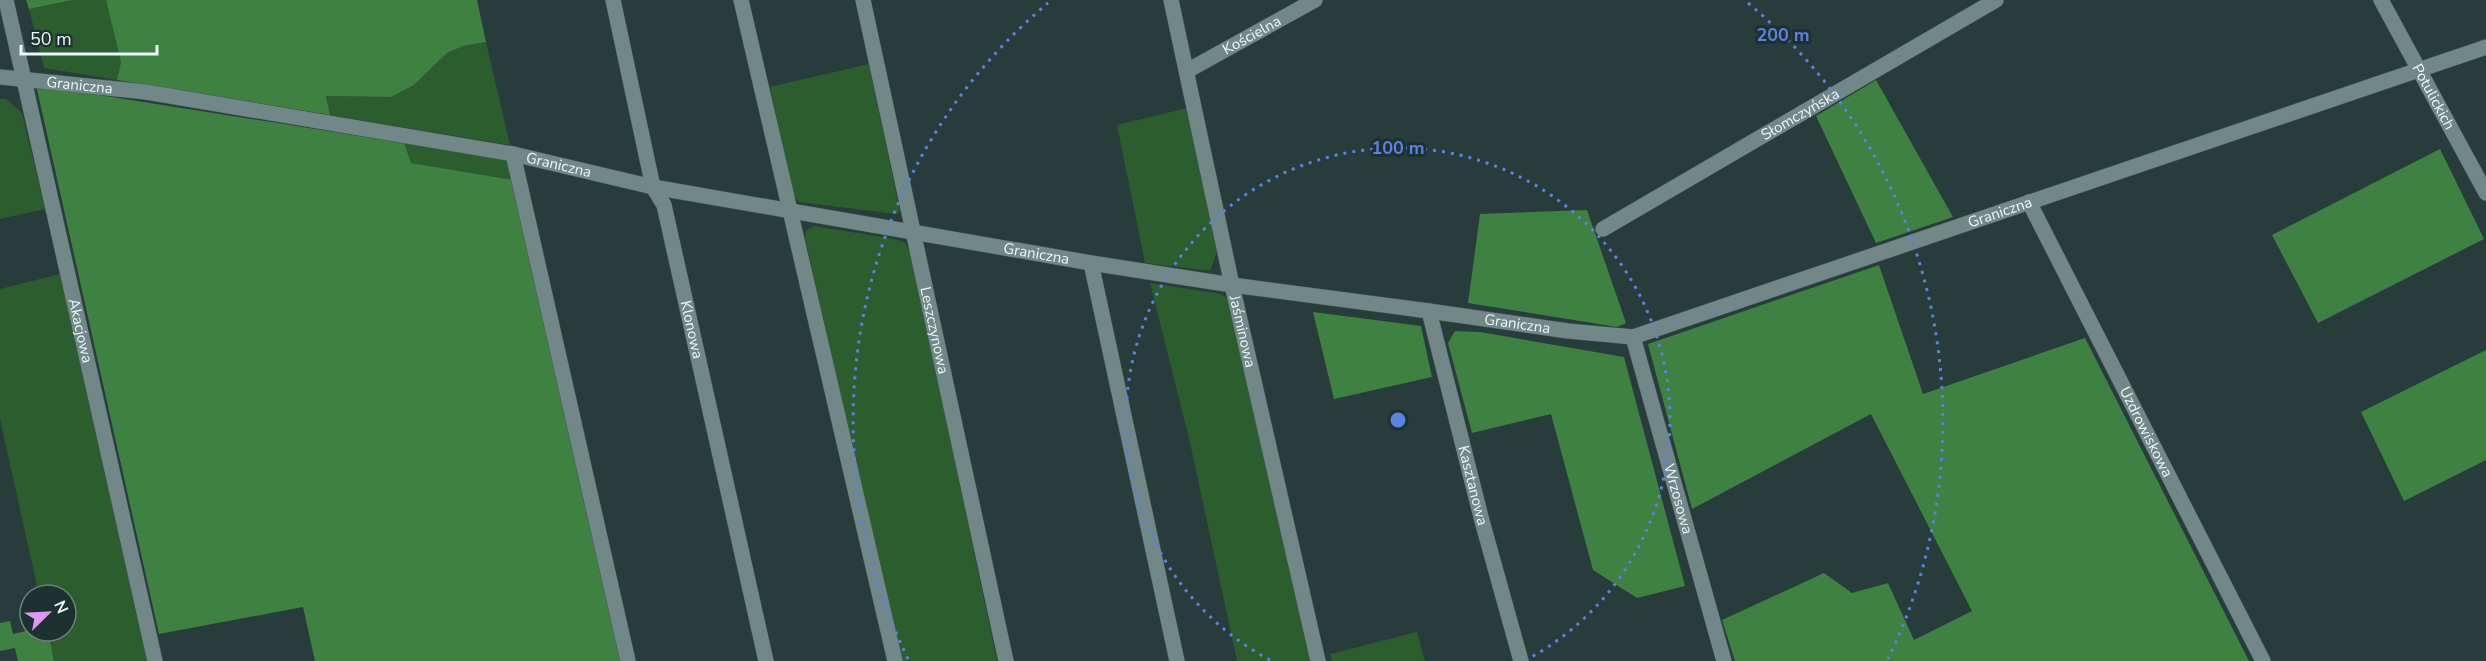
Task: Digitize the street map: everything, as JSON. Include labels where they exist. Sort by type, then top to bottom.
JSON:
[{"type":"street","name":"Akacjowa","points":[[6,0],[155,661]]},
{"type":"street","name":"Klonowa","points":[[613,0],[653,187],[664,205],[766,661]]},
{"type":"street","points":[[741,0],[895,661]]},
{"type":"street","name":"Leszczynowa","points":[[863,0],[915,231],[1006,661]]},
{"type":"street","name":"Jaśminowa","points":[[1171,0],[1232,285],[1318,661]]},
{"type":"street","name":"Kościelna","points":[[1187,71],[1315,0]]},
{"type":"street","name":"Słomczyńska","points":[[1603,229],[1996,0]]},
{"type":"street","name":"Potulickich","points":[[2381,0],[2486,193]]},
{"type":"street","name":"Graniczna","points":[[0,77],[146,92],[513,154],[653,187],[1091,263],[1232,285],[1430,310],[1568,331],[1633,337],[2486,47]]},
{"type":"street","name":"Graniczna","points":[[513,154],[628,661]]},
{"type":"street","name":"Uzdrowiskowa","points":[[2029,201],[2263,661]]},
{"type":"street","points":[[1091,263],[1177,661]]},
{"type":"street","name":"Kasztanowa","points":[[1430,310],[1482,522],[1521,661]]},
{"type":"street","name":"Wrzosowa","points":[[1633,337],[1724,661]]},
{"type":"green space","points":[[26,0],[73,0],[29,9]]},
{"type":"green space","points":[[73,0],[106,0],[121,62],[117,80],[44,68],[29,9]]},
{"type":"green space","points":[[106,0],[477,0],[486,42],[463,46],[447,53],[414,85],[391,97],[326,96],[330,115],[117,80],[121,62]]},
{"type":"green space","points":[[486,42],[510,145],[330,115],[326,96],[391,97],[414,85],[447,53],[463,46]]},
{"type":"green space","points":[[869,64],[900,212],[896,214],[799,202],[793,195],[770,87]]},
{"type":"green space","points":[[1876,80],[1953,217],[1876,243],[1816,116]]},
{"type":"green space","points":[[36,85],[404,143],[411,163],[513,180],[622,661],[315,661],[303,607],[159,634]]},
{"type":"green space","points":[[0,99],[6,99],[22,113],[45,209],[0,219]]},
{"type":"green space","points":[[1187,108],[1217,252],[1210,271],[1145,263],[1117,125]]},
{"type":"green space","points":[[404,143],[509,160],[513,180],[410,163]]},
{"type":"green space","points":[[2440,149],[2484,239],[2318,323],[2272,235]]},
{"type":"green space","points":[[1587,210],[1626,323],[1617,327],[1468,303],[1480,214]]},
{"type":"green space","points":[[814,226],[895,239],[904,242],[911,252],[997,661],[901,661],[805,238],[806,231]]},
{"type":"green space","points":[[1879,265],[1923,394],[2085,338],[2249,661],[1735,661],[1722,620],[1824,573],[1852,593],[1888,583],[1914,640],[1972,611],[1871,414],[1692,509],[1648,344]]},
{"type":"green space","points":[[60,274],[147,661],[54,661],[50,643],[78,643],[78,583],[36,583],[0,419],[0,289]]},
{"type":"green space","points":[[1150,283],[1221,294],[1230,300],[1310,661],[1237,661],[1189,438]]},
{"type":"green space","points":[[1313,312],[1421,326],[1432,377],[1334,399]]},
{"type":"green space","points":[[1455,331],[1480,332],[1624,357],[1685,586],[1637,598],[1593,570],[1551,414],[1472,433],[1448,343]]},
{"type":"green space","points":[[2486,350],[2486,460],[2404,501],[2361,412]]},
{"type":"green space","points":[[10,621],[13,634],[18,633],[18,643],[50,643],[54,661],[18,661],[15,648],[0,651],[0,623]]},
{"type":"green space","points":[[1417,632],[1425,661],[1332,661],[1330,654]]}]
